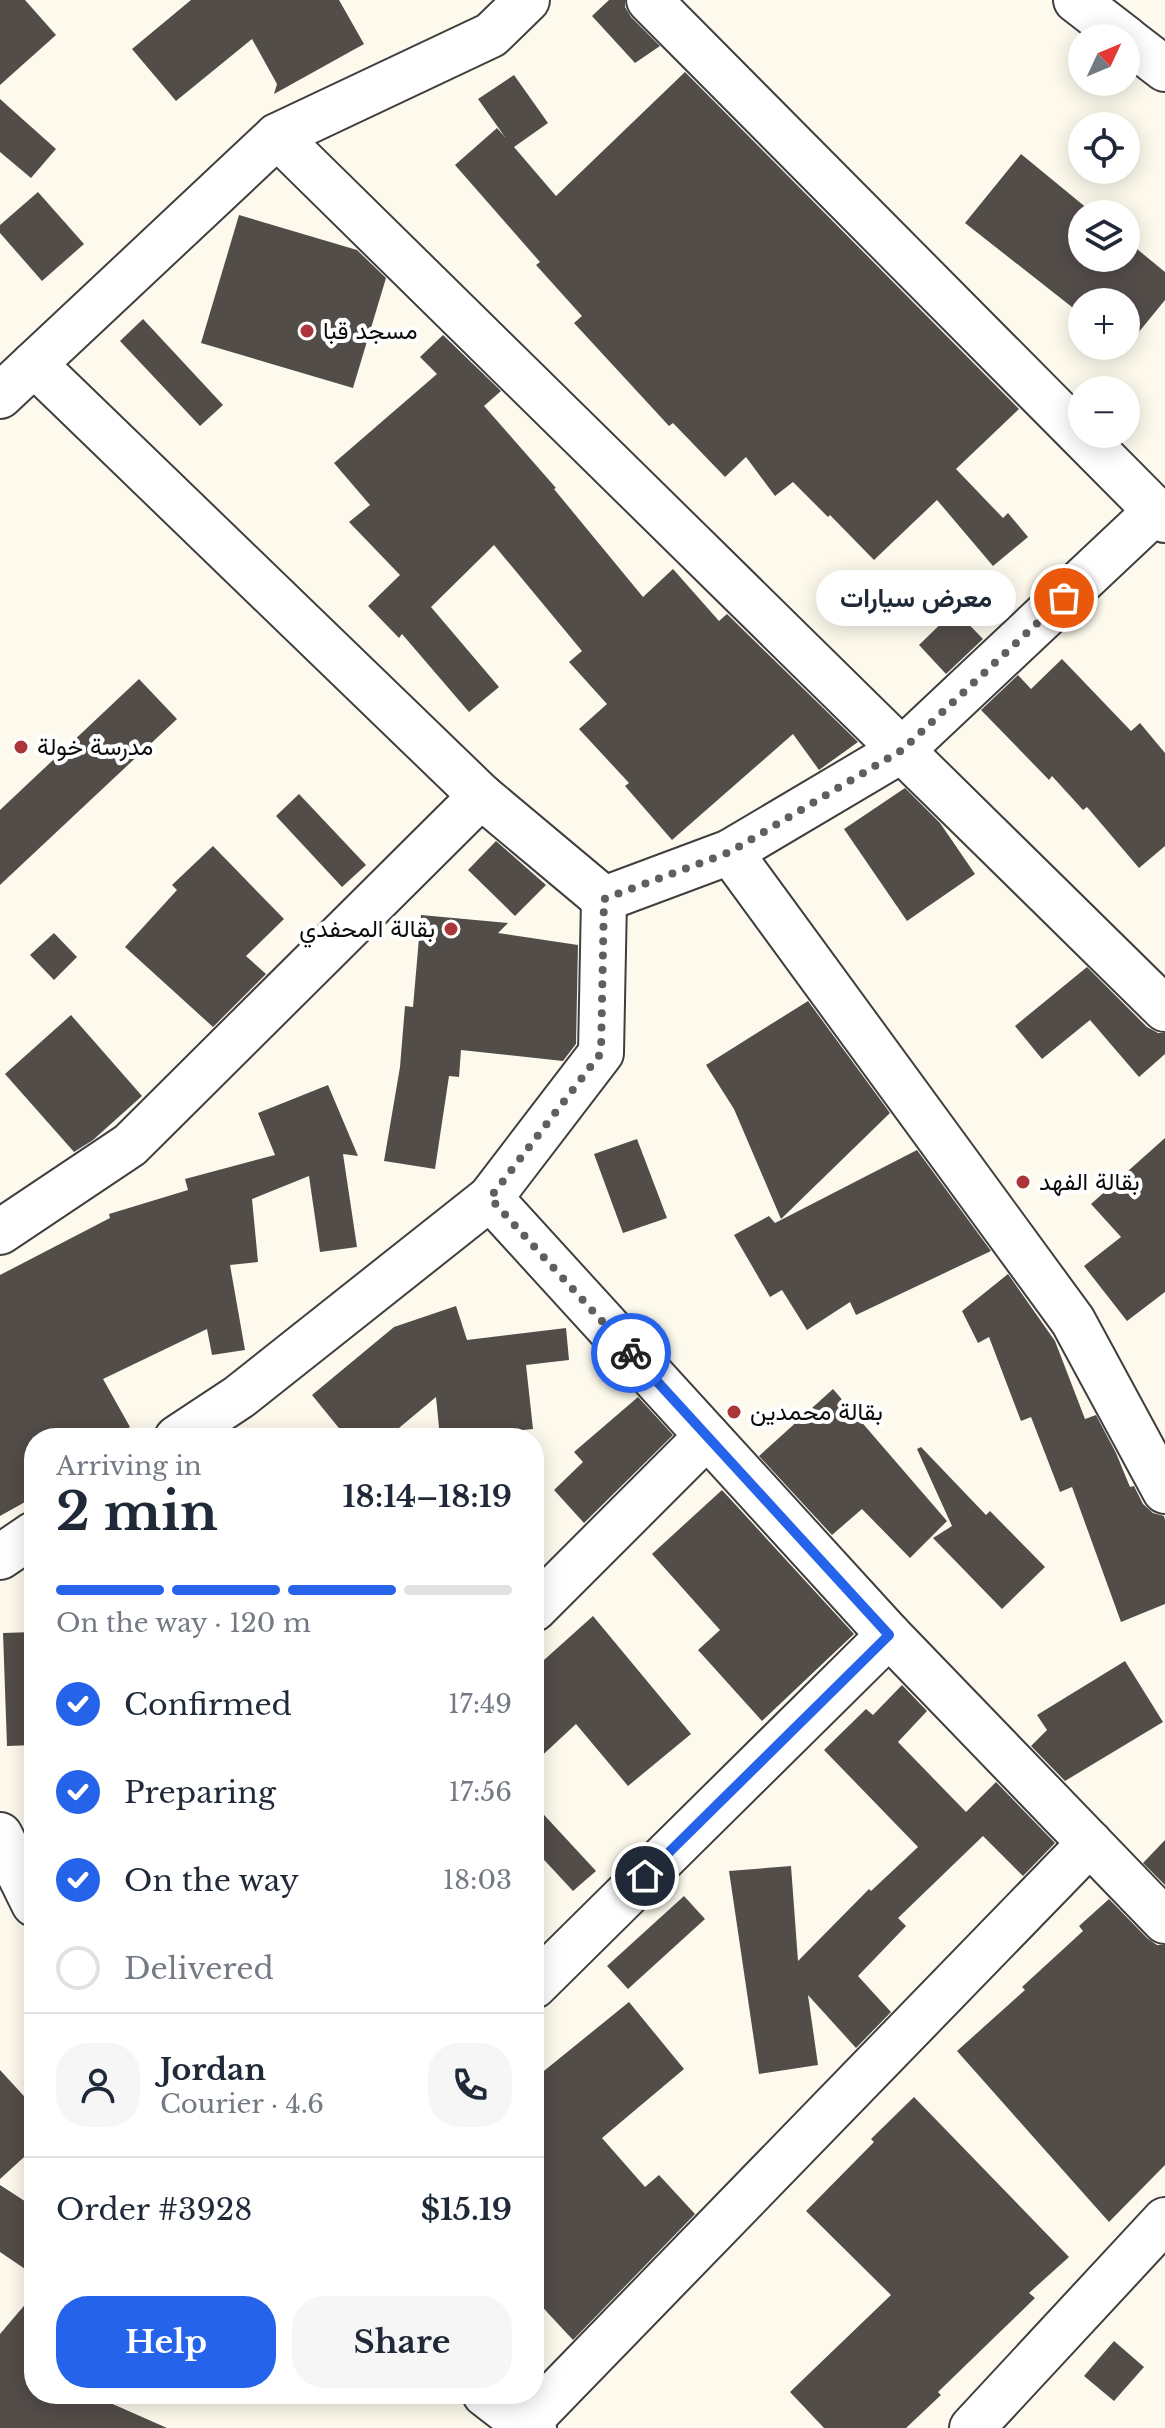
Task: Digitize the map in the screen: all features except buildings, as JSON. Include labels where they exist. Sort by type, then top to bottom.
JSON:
[{"type":"street","points":[[0,396],[277,136],[491,35],[527,0]]},
{"type":"street","points":[[604,899],[730,852],[902,750],[1161,516],[649,0]]},
{"type":"street","points":[[1076,0],[1108,24]]},
{"type":"street","points":[[1140,49],[1165,69]]},
{"type":"street","points":[[277,136],[1165,1009]]},
{"type":"street","points":[[34,364],[481,796],[604,899]]},
{"type":"street","points":[[0,1232],[130,1145],[481,796]]},
{"type":"street","points":[[730,852],[1073,1321],[1165,1491]]},
{"type":"street","points":[[192,1428],[239,1397],[490,1198],[601,1053],[604,899]]},
{"type":"street","points":[[490,1198],[889,1635],[1165,1921]]},
{"type":"street","points":[[544,1599],[707,1436]]},
{"type":"street","points":[[0,1557],[24,1541]]},
{"type":"street","points":[[544,1976],[889,1635]]},
{"type":"street","points":[[0,1835],[24,1884]]},
{"type":"street","points":[[499,2404],[529,2426],[1090,1843]]},
{"type":"street","points":[[972,2428],[1165,2220]]},
{"type":"way so far","points":[[631,1353],[490,1198],[601,1053],[604,899],[730,852],[902,750],[1064,598]]},
{"type":"place","name":"مسجد قبا","points":[[307,331]]},
{"type":"place","name":"معرض سيارات","points":[[1064,598]]},
{"type":"place","name":"مدرسة خولة","points":[[21,747]]},
{"type":"place","name":"بقالة المحفدي","points":[[451,929]]},
{"type":"place","name":"بقالة الفهد","points":[[1023,1182]]},
{"type":"place","name":"بقالة محمدين","points":[[734,1412]]},
{"type":"route","points":[[631,1353],[889,1635],[645,1876]]}]
